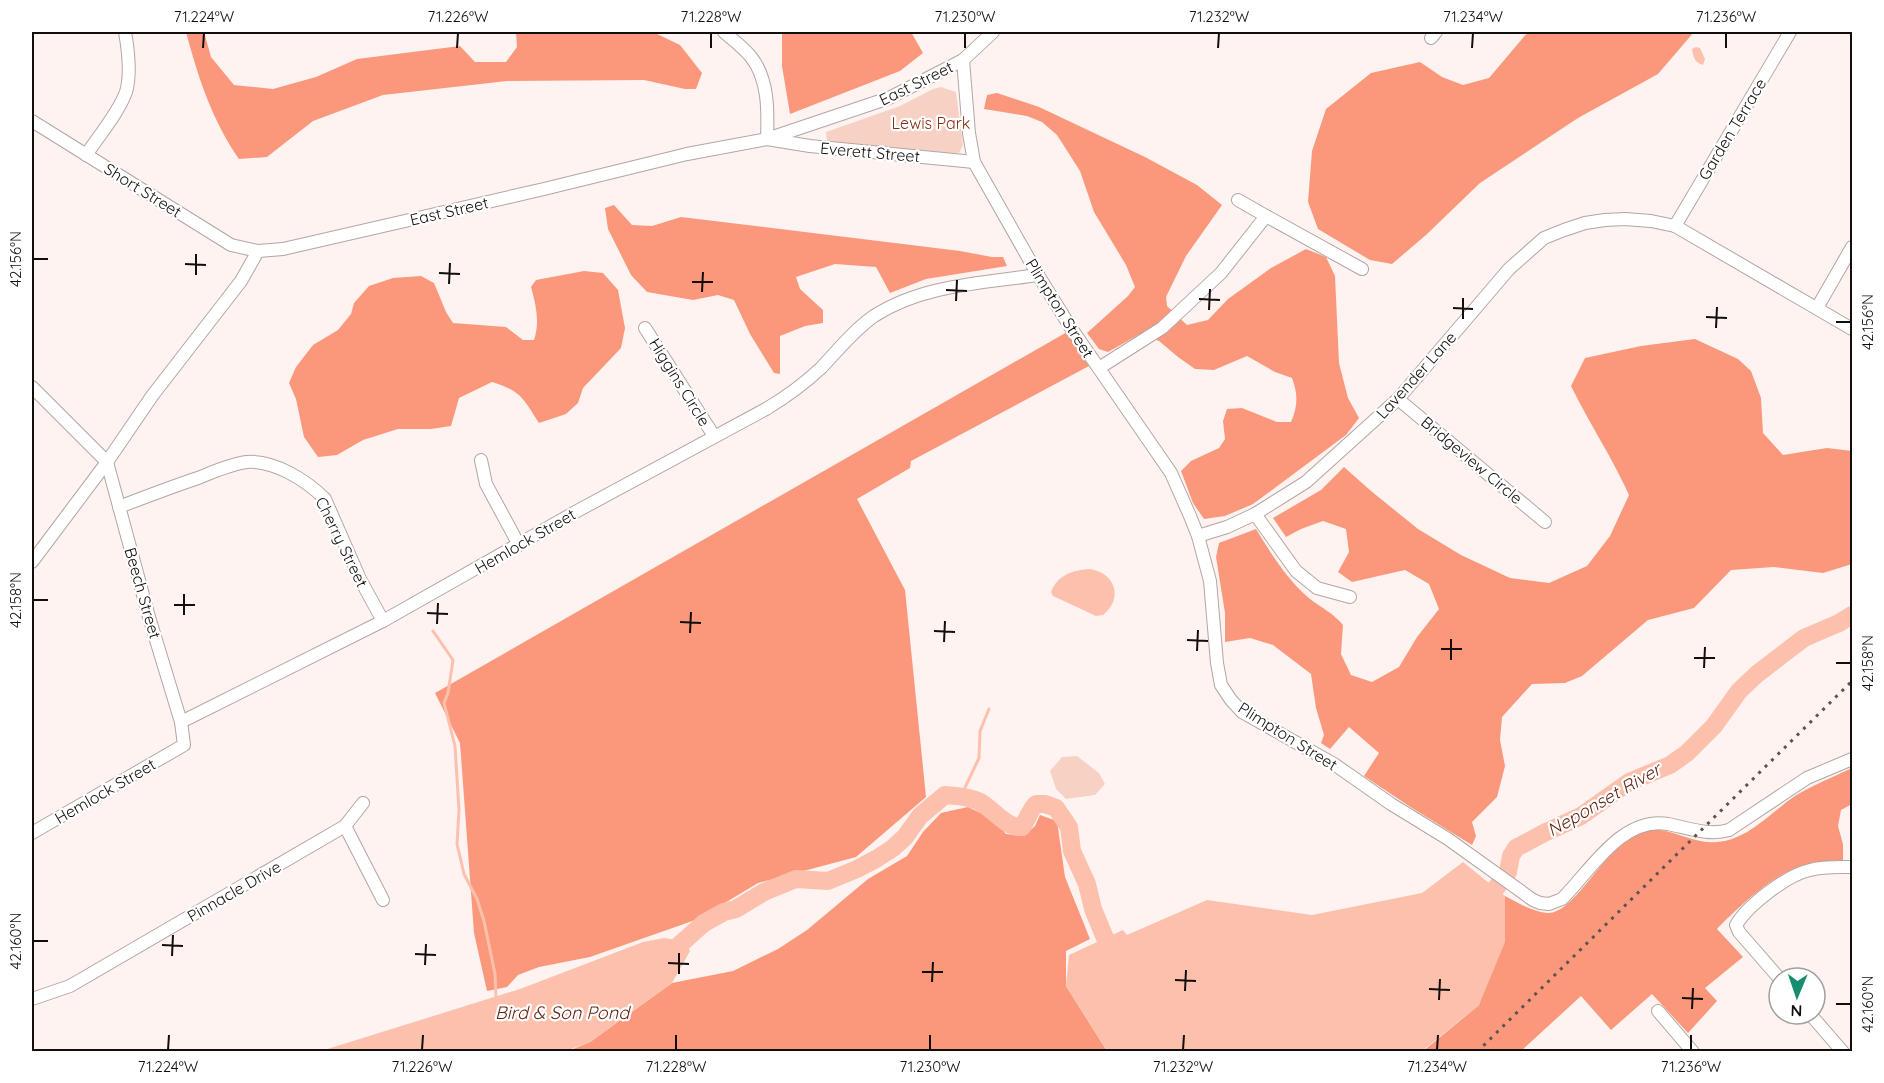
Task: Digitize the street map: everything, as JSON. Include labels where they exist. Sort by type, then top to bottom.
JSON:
[{"type":"street","points":[[86,155],[126,91],[128,56],[125,32]]},
{"type":"street","points":[[724,32],[751,57],[760,71],[764,86],[767,139]]},
{"type":"street","name":"East Street","points":[[258,251],[283,249],[687,154],[767,139],[889,98],[963,60],[993,32]]},
{"type":"street","name":"Garden Terrace","points":[[1675,226],[1790,32]]},
{"type":"street","name":"Plimpton Street","points":[[963,60],[969,133],[974,162],[1038,275],[1171,473],[1198,536],[1210,580],[1221,686],[1242,712],[1334,764],[1540,903],[1554,903],[1565,896],[1616,841],[1638,827],[1658,823],[1703,831],[1724,832],[1807,778],[1852,759]]},
{"type":"street","name":"Short Street","points":[[32,121],[231,244],[258,251]]},
{"type":"street","name":"Everett Street","points":[[767,139],[810,146],[974,162]]},
{"type":"street","points":[[1238,200],[1362,269]]},
{"type":"street","points":[[1099,368],[1168,323],[1221,273],[1266,216]]},
{"type":"street","name":"Lavender Lane","points":[[1198,536],[1227,527],[1255,514],[1306,482],[1398,399],[1509,269],[1544,238],[1585,223],[1625,219],[1675,226],[1852,329]]},
{"type":"street","points":[[1817,308],[1852,247]]},
{"type":"street","points":[[32,562],[152,396],[241,281],[258,251]]},
{"type":"street","name":"Hemlock Street","points":[[32,833],[184,745],[181,722],[383,621],[790,394],[819,370],[852,335],[873,317],[905,299],[944,289],[1038,275]]},
{"type":"street","name":"Higgins Circle","points":[[645,328],[714,436]]},
{"type":"street","points":[[32,387],[106,462]]},
{"type":"street","name":"Bridgeview Circle","points":[[1398,399],[1545,522]]},
{"type":"street","points":[[481,460],[486,484],[519,545]]},
{"type":"street","name":"Beech Street","points":[[106,462],[181,722]]},
{"type":"street","name":"Cherry Street","points":[[119,507],[227,466],[247,462],[280,468],[316,490],[325,499],[360,579],[383,621]]},
{"type":"street","points":[[1255,514],[1296,571],[1317,588],[1350,597]]},
{"type":"street","name":"Pinnacle Drive","points":[[32,999],[70,986],[345,826],[363,803]]},
{"type":"street","points":[[345,826],[383,900]]},
{"type":"street","points":[[1769,966],[1739,932],[1736,925],[1742,915],[1795,875],[1810,870],[1852,867]]},
{"type":"street","points":[[1658,1011],[1693,1052]]},
{"type":"street","points":[[1820,1026],[1843,1052]]},
{"type":"green space","name":"Lewis Park","points":[[941,87],[956,92],[963,145],[959,153],[827,141],[826,132],[900,106]]},
{"type":"green space","points":[[1077,756],[1099,773],[1105,784],[1095,795],[1066,799],[1056,789],[1050,771],[1062,757]]},
{"type":"shaded area","points":[[186,32],[204,32],[211,57],[234,85],[273,89],[316,77],[357,59],[460,46],[475,62],[506,62],[517,47],[516,32],[653,32],[680,45],[702,73],[696,89],[685,89],[644,80],[507,81],[383,95],[313,121],[267,157],[239,159],[221,129],[207,98]]},
{"type":"shaded area","points":[[782,32],[911,32],[923,53],[900,71],[790,114],[782,66]]},
{"type":"shaded area","points":[[1528,32],[1694,32],[1658,74],[1578,118],[1480,183],[1392,264],[1370,260],[1318,229],[1308,202],[1312,151],[1326,109],[1371,73],[1420,62],[1442,77],[1463,85],[1489,78]]},
{"type":"shaded area","points":[[997,93],[1039,107],[1145,157],[1197,185],[1222,205],[1186,256],[1166,297],[1167,306],[1187,325],[1208,320],[1228,299],[1271,268],[1306,249],[1326,257],[1335,276],[1339,363],[1348,398],[1359,418],[1346,435],[1253,504],[1225,516],[1204,519],[1193,503],[1181,471],[1191,461],[1219,448],[1225,439],[1223,421],[1227,409],[1242,408],[1277,422],[1291,422],[1296,400],[1292,378],[1275,372],[1247,356],[1214,370],[1195,369],[1159,341],[1140,334],[1108,352],[1099,349],[1087,333],[1135,287],[1126,265],[1094,212],[1080,171],[1057,135],[1042,122],[1027,116],[984,109],[987,95]]},
{"type":"shaded area","points":[[614,205],[632,225],[652,226],[681,217],[1003,257],[1007,266],[926,279],[890,293],[876,267],[835,264],[796,277],[800,289],[823,310],[823,323],[805,326],[780,336],[780,374],[774,373],[750,334],[734,300],[718,295],[693,300],[647,292],[631,275],[608,229],[605,208]]},
{"type":"shaded area","points":[[584,271],[603,273],[618,290],[625,328],[621,348],[583,388],[578,403],[566,414],[539,423],[520,396],[492,382],[459,398],[451,426],[431,429],[398,429],[363,440],[337,455],[318,457],[304,437],[296,399],[289,383],[296,367],[313,345],[338,330],[351,314],[354,303],[369,286],[393,278],[421,276],[434,283],[453,323],[506,327],[523,340],[534,340],[537,320],[531,287],[536,280]]},
{"type":"shaded area","points":[[1067,332],[1089,366],[911,461],[910,468],[857,499],[905,590],[926,797],[856,857],[758,883],[698,919],[590,957],[539,967],[518,975],[507,987],[487,991],[474,933],[460,743],[435,693]]},
{"type":"shaded area","points":[[1695,339],[1738,359],[1751,371],[1761,398],[1763,433],[1783,455],[1827,448],[1852,451],[1852,564],[1823,573],[1774,567],[1731,570],[1694,608],[1648,620],[1582,676],[1565,683],[1532,684],[1502,717],[1500,740],[1505,766],[1497,797],[1472,822],[1476,836],[1472,845],[1364,776],[1379,753],[1349,727],[1330,749],[1321,743],[1324,735],[1316,708],[1311,674],[1273,645],[1250,638],[1225,642],[1225,613],[1216,557],[1219,543],[1256,529],[1294,584],[1343,625],[1341,654],[1351,675],[1372,682],[1399,667],[1417,637],[1439,609],[1429,584],[1405,570],[1352,582],[1338,572],[1349,552],[1346,529],[1323,521],[1286,537],[1273,518],[1321,490],[1344,467],[1418,529],[1461,555],[1510,578],[1549,583],[1587,566],[1610,536],[1629,495],[1571,386],[1585,358],[1641,346]]},
{"type":"shaded area","points":[[1852,768],[1852,804],[1841,810],[1838,826],[1843,844],[1843,862],[1814,864],[1786,872],[1754,894],[1717,929],[1743,957],[1705,988],[1717,1001],[1688,1033],[1652,994],[1611,1030],[1581,996],[1521,1051],[1422,1052],[1479,1005],[1505,896],[1547,913],[1558,910],[1570,902],[1606,859],[1632,835],[1655,829],[1699,841],[1728,840],[1749,831],[1795,796]]},
{"type":"shaded area","points":[[968,807],[993,819],[1006,834],[1024,836],[1035,826],[1040,815],[1057,821],[1065,877],[1090,939],[1066,951],[1066,986],[1107,1051],[566,1052],[590,1042],[672,983],[733,971],[778,949],[807,930],[868,879],[907,856],[923,832],[941,813]]},
{"type":"water","points":[[1700,48],[1705,59],[1703,65],[1698,63],[1694,57],[1692,49]]},
{"type":"water","points":[[1090,569],[1106,575],[1114,587],[1113,601],[1103,615],[1096,616],[1053,596],[1051,592],[1057,581],[1066,575]]},
{"type":"water","points":[[1463,862],[1505,896],[1505,942],[1479,1005],[1422,1051],[1107,1051],[1066,986],[1069,955],[1123,930],[1127,935],[1207,900],[1312,915],[1422,893]]},
{"type":"water","name":"Bird & Son Pond","points":[[664,938],[684,941],[690,951],[672,983],[590,1042],[566,1051],[321,1051],[520,989],[643,942]]},
{"type":"waterway","name":"Neponset River","points":[[1481,908],[1508,872],[1511,856],[1516,848],[1581,816],[1629,782],[1670,765],[1687,753],[1714,726],[1739,691],[1757,674],[1804,638],[1852,615]]},
{"type":"waterway","points":[[433,631],[453,660],[448,693],[444,703],[455,746],[459,810],[457,844],[464,874],[477,899],[484,921],[495,974],[496,998]]},
{"type":"waterway","points":[[961,796],[979,758],[980,731],[989,709]]},
{"type":"waterway","name":"Neponset River","points":[[667,956],[704,923],[724,912],[736,909],[764,892],[796,879],[828,881],[876,859],[905,837],[920,816],[945,795],[978,801],[1010,824],[1022,827],[1036,804],[1056,808],[1069,827],[1072,851],[1087,884],[1093,909],[1105,938],[1121,957]]},
{"type":"railway","points":[[1477,1052],[1852,681]]}]
